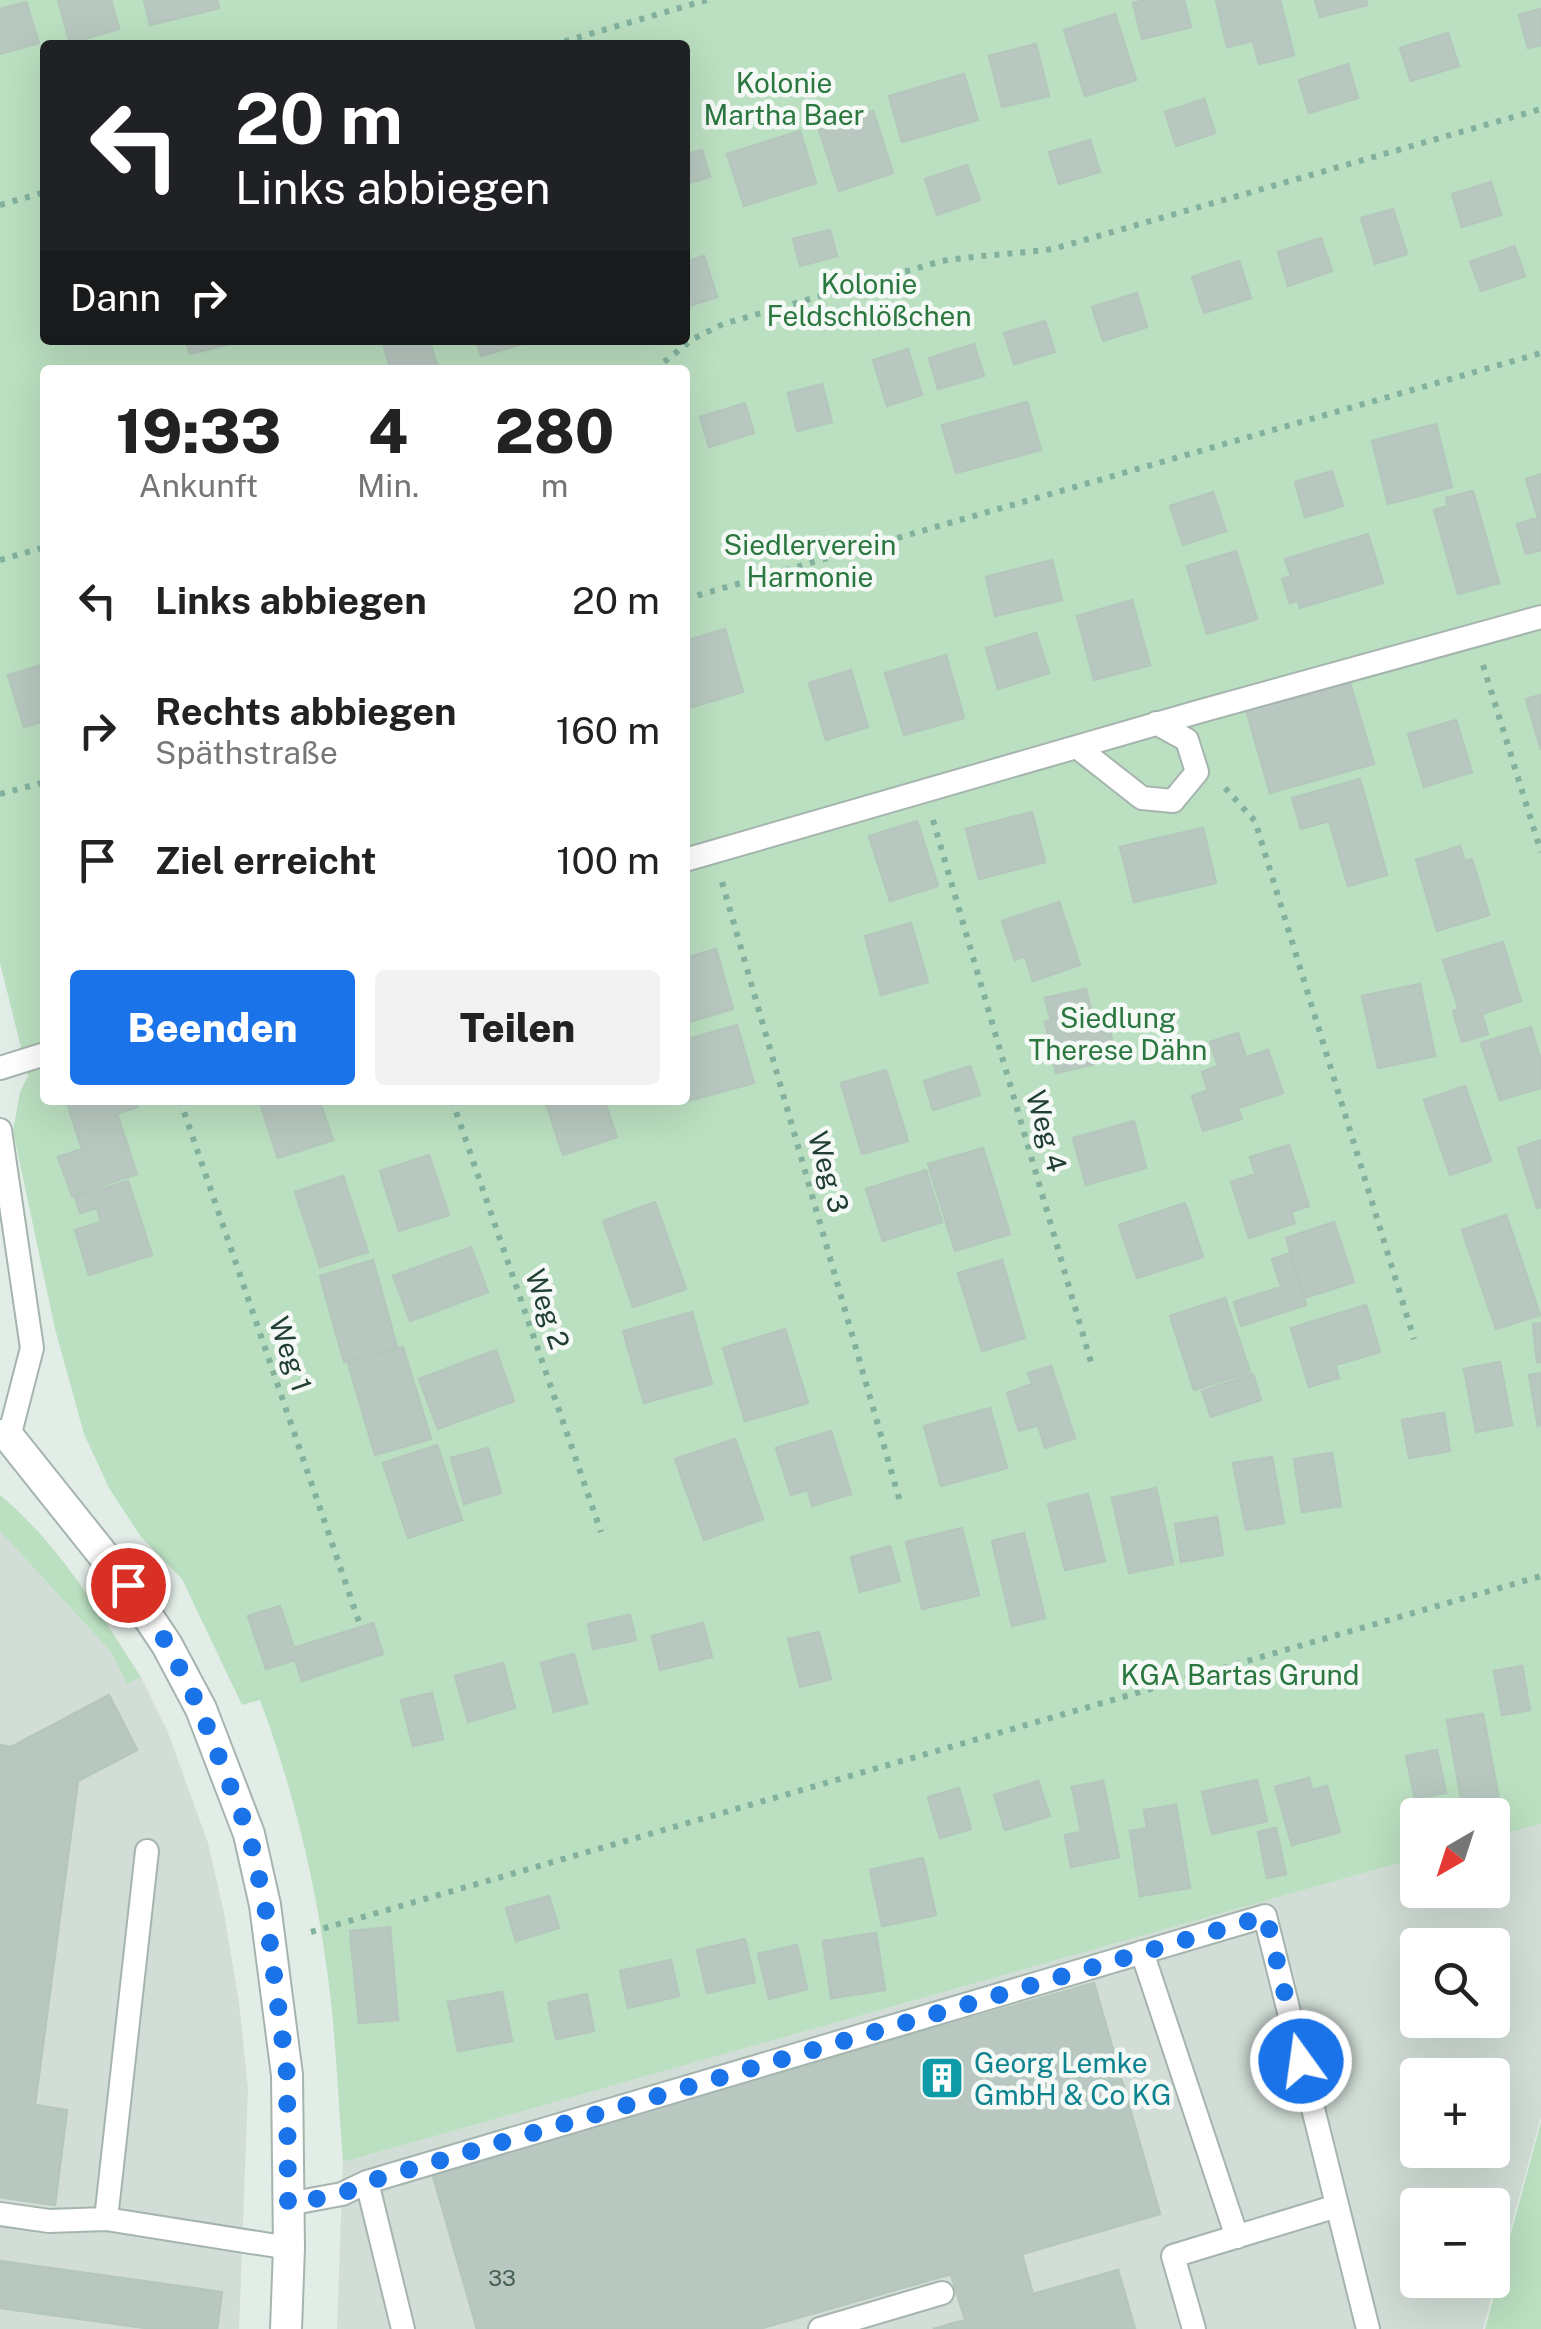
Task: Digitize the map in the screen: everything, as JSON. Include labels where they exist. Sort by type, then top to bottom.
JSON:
[{"type":"street","points":[[4,1434],[128,1585],[168,1645],[200,1709],[249,1834],[265,1905],[287,2074],[286,2329]]},
{"type":"lane","points":[[690,859],[1156,723],[1541,617]]},
{"type":"lane","points":[[1077,747],[1142,798],[1173,801],[1196,772],[1187,740],[1156,723]]},
{"type":"lane","points":[[0,1068],[40,1056]]},
{"type":"lane","points":[[0,1130],[32,1348],[4,1434]]},
{"type":"lane","points":[[106,2219],[147,1851]]},
{"type":"lane","points":[[288,2204],[342,2194],[367,2182],[1266,1916],[1368,2329]]},
{"type":"lane","points":[[1142,1952],[1237,2236]]},
{"type":"lane","points":[[367,2182],[402,2329]]},
{"type":"lane","points":[[1194,2329],[1173,2256],[1337,2206]]},
{"type":"lane","points":[[0,2214],[48,2221],[106,2219],[289,2248]]},
{"type":"lane","points":[[820,2329],[942,2293]]},
{"type":"path","points":[[569,40],[707,0]]},
{"type":"path","points":[[690,342],[723,324],[942,262],[1052,249],[1541,109]]},
{"type":"path","points":[[0,205],[40,193]]},
{"type":"path","points":[[660,365],[686,345]]},
{"type":"path","points":[[690,598],[1541,353]]},
{"type":"path","points":[[0,560],[40,548]]},
{"type":"path","points":[[1474,636],[1541,852]]},
{"type":"path","points":[[0,794],[40,783]]},
{"type":"path","points":[[1222,784],[1255,821],[1414,1339]]},
{"type":"path","name":"Weg 4","points":[[924,790],[1092,1369]]},
{"type":"path","name":"Weg 3","points":[[714,852],[901,1504]]},
{"type":"path","name":"Weg 1","points":[[182,1105],[359,1622]]},
{"type":"path","name":"Weg 2","points":[[454,1105],[601,1532]]},
{"type":"path","points":[[311,1932],[1541,1576]]},
{"type":"shaded area","points":[[0,1531],[111,1652],[127,1684],[141,1677],[167,1730],[208,1843],[239,2002],[248,2089],[239,2329],[0,2329]]},
{"type":"shaded area","points":[[1541,1824],[1541,2117],[1510,2230],[1510,2188],[1400,2188],[1400,2298],[1491,2298],[1483,2329],[337,2329],[343,2162],[1400,1863],[1400,1908],[1510,1908],[1510,1832]]},
{"type":"green space","points":[[0,0],[1541,0],[1541,1824],[1510,1832],[1510,1798],[1400,1798],[1400,1863],[343,2162],[327,1970],[292,1799],[260,1700],[242,1705],[182,1579],[141,1537],[109,1488],[84,1434],[55,1329],[13,1131],[20,1092],[28,1076],[0,963]]},
{"type":"green space","points":[[0,1495],[60,1557],[141,1677],[127,1684],[111,1652],[0,1531]]},
{"type":"green space","points":[[1541,2122],[1541,2329],[1485,2329],[1493,2298],[1510,2298],[1510,2237]]},
{"type":"building","points":[[58,0],[111,0],[119,29],[69,40]]},
{"type":"building","points":[[144,0],[217,0],[219,8],[150,25]]},
{"type":"building","points":[[1184,0],[1191,27],[1142,39],[1133,3]]},
{"type":"building","points":[[1216,0],[1280,0],[1294,55],[1259,64],[1253,41],[1227,47]]},
{"type":"building","points":[[1315,0],[1366,0],[1367,5],[1320,17]]},
{"type":"building","points":[[26,2],[39,43],[0,54],[0,9]]},
{"type":"building","points":[[1541,9],[1541,45],[1528,48],[1519,15]]},
{"type":"building","points":[[1115,14],[1136,80],[1085,96],[1064,30]]},
{"type":"building","points":[[1448,33],[1459,66],[1411,81],[1400,48]]},
{"type":"building","points":[[1036,44],[1049,96],[1002,107],[989,56]]},
{"type":"building","points":[[1348,64],[1358,98],[1309,113],[1299,80]]},
{"type":"building","points":[[964,74],[978,120],[902,142],[889,96]]},
{"type":"building","points":[[1204,99],[1215,133],[1176,146],[1165,112]]},
{"type":"building","points":[[873,111],[893,173],[839,191],[819,130]]},
{"type":"building","points":[[800,131],[816,183],[744,206],[727,154]]},
{"type":"building","points":[[1090,140],[1100,172],[1059,184],[1049,152]]},
{"type":"building","points":[[702,150],[710,177],[690,183],[690,154]]},
{"type":"building","points":[[967,165],[980,200],[937,215],[925,179]]},
{"type":"building","points":[[1491,182],[1501,215],[1462,227],[1452,194]]},
{"type":"building","points":[[1393,209],[1407,254],[1375,264],[1361,218]]},
{"type":"building","points":[[830,230],[837,256],[800,266],[793,239]]},
{"type":"building","points":[[1321,238],[1332,271],[1288,286],[1278,252]]},
{"type":"building","points":[[1514,246],[1525,276],[1481,291],[1470,262]]},
{"type":"building","points":[[704,256],[717,297],[690,305],[690,260]]},
{"type":"building","points":[[1239,261],[1251,298],[1204,313],[1192,277]]},
{"type":"building","points":[[1137,293],[1147,327],[1103,341],[1092,307]]},
{"type":"building","points":[[1045,321],[1055,352],[1014,364],[1004,333]]},
{"type":"building","points":[[974,344],[984,376],[938,389],[929,358]]},
{"type":"building","points":[[187,345],[225,345],[190,354]]},
{"type":"building","points":[[384,345],[431,345],[437,365],[390,365]]},
{"type":"building","points":[[478,345],[519,345],[481,356]]},
{"type":"building","points":[[908,349],[922,395],[887,406],[873,360]]},
{"type":"building","points":[[822,384],[832,422],[797,431],[788,393]]},
{"type":"building","points":[[1027,402],[1041,450],[956,473],[942,425]]},
{"type":"building","points":[[745,403],[754,433],[709,447],[700,417]]},
{"type":"building","points":[[1436,424],[1452,487],[1388,504],[1372,441]]},
{"type":"building","points":[[1332,471],[1343,506],[1305,517],[1295,482]]},
{"type":"building","points":[[1541,474],[1541,550],[1526,554],[1517,524],[1538,518],[1526,479]]},
{"type":"building","points":[[1473,491],[1499,583],[1458,594],[1434,510],[1448,506],[1446,498]]},
{"type":"building","points":[[1213,492],[1226,531],[1183,545],[1170,506]]},
{"type":"building","points":[[1368,534],[1383,583],[1300,608],[1298,600],[1290,603],[1282,579],[1291,576],[1285,559]]},
{"type":"building","points":[[1236,551],[1257,619],[1207,634],[1187,566]]},
{"type":"building","points":[[1052,560],[1062,600],[995,616],[986,577]]},
{"type":"building","points":[[1132,600],[1150,665],[1094,680],[1077,616]]},
{"type":"building","points":[[725,629],[743,692],[690,708],[690,640]]},
{"type":"building","points":[[1036,633],[1049,673],[998,689],[986,648]]},
{"type":"building","points":[[946,655],[964,718],[904,735],[885,673]]},
{"type":"building","points":[[40,665],[40,722],[24,727],[8,675]]},
{"type":"building","points":[[851,670],[868,727],[826,740],[809,683]]},
{"type":"building","points":[[1348,676],[1374,764],[1270,793],[1245,706]]},
{"type":"building","points":[[1541,695],[1541,750],[1526,699]]},
{"type":"building","points":[[1456,720],[1472,772],[1424,787],[1408,734]]},
{"type":"building","points":[[1360,779],[1387,875],[1348,886],[1329,821],[1301,829],[1292,798]]},
{"type":"building","points":[[1032,812],[1045,862],[979,879],[966,829]]},
{"type":"building","points":[[917,821],[938,886],[890,901],[869,836]]},
{"type":"building","points":[[1203,828],[1216,883],[1134,902],[1120,847]]},
{"type":"building","points":[[1460,846],[1465,861],[1472,859],[1489,915],[1437,931],[1416,860]]},
{"type":"building","points":[[1059,902],[1080,965],[1033,981],[1025,956],[1015,960],[1002,921]]},
{"type":"building","points":[[911,923],[928,982],[881,995],[865,936]]},
{"type":"building","points":[[1503,942],[1521,1001],[1482,1014],[1488,1034],[1462,1042],[1453,1011],[1459,1010],[1443,960]]},
{"type":"building","points":[[716,949],[733,1009],[690,1022],[690,957]]},
{"type":"building","points":[[1420,984],[1435,1056],[1378,1068],[1362,996]]},
{"type":"building","points":[[1086,989],[1093,1017],[1106,1013],[1116,1059],[1056,1073],[1045,1022],[1051,1021],[1045,998]]},
{"type":"building","points":[[737,1025],[754,1083],[690,1100],[690,1039]]},
{"type":"building","points":[[1531,1027],[1541,1061],[1541,1088],[1500,1100],[1481,1043]]},
{"type":"building","points":[[1238,1033],[1246,1057],[1268,1050],[1283,1093],[1238,1108],[1242,1119],[1203,1131],[1192,1096],[1208,1090],[1202,1072],[1218,1066],[1210,1042]]},
{"type":"building","points":[[970,1066],[980,1095],[933,1110],[924,1081]]},
{"type":"building","points":[[886,1070],[908,1141],[862,1154],[841,1083]]},
{"type":"building","points":[[1465,1086],[1491,1161],[1450,1175],[1424,1100]]},
{"type":"building","points":[[68,1105],[136,1105],[117,1114],[137,1174],[72,1196],[58,1157],[82,1149]]},
{"type":"building","points":[[261,1105],[321,1105],[333,1140],[278,1158]]},
{"type":"building","points":[[547,1105],[606,1105],[617,1137],[563,1155]]},
{"type":"building","points":[[1134,1121],[1146,1168],[1086,1185],[1073,1138]]},
{"type":"building","points":[[1541,1140],[1541,1207],[1537,1208],[1518,1148]]},
{"type":"building","points":[[1289,1145],[1309,1206],[1291,1212],[1295,1223],[1249,1238],[1231,1182],[1255,1174],[1250,1157]]},
{"type":"building","points":[[983,1148],[1010,1234],[955,1251],[928,1164]]},
{"type":"building","points":[[429,1155],[449,1215],[399,1231],[380,1171]]},
{"type":"building","points":[[926,1170],[942,1222],[883,1241],[866,1189]]},
{"type":"building","points":[[343,1176],[368,1252],[320,1267],[295,1192]]},
{"type":"building","points":[[128,1181],[152,1255],[89,1275],[75,1230],[101,1222],[97,1208],[80,1213],[75,1197]]},
{"type":"building","points":[[655,1202],[686,1289],[633,1307],[603,1221]]},
{"type":"building","points":[[1185,1203],[1203,1257],[1137,1278],[1119,1225]]},
{"type":"building","points":[[1506,1215],[1540,1315],[1496,1329],[1462,1230]]},
{"type":"building","points":[[1334,1222],[1354,1282],[1305,1298],[1286,1238]]},
{"type":"building","points":[[471,1247],[488,1292],[410,1321],[393,1276]]},
{"type":"building","points":[[1290,1253],[1306,1305],[1241,1326],[1234,1302],[1281,1287],[1272,1259]]},
{"type":"building","points":[[373,1260],[397,1347],[344,1362],[320,1276]]},
{"type":"building","points":[[1002,1260],[1025,1338],[982,1351],[958,1273]]},
{"type":"building","points":[[1225,1298],[1250,1372],[1194,1390],[1170,1316]]},
{"type":"building","points":[[1366,1305],[1380,1352],[1335,1365],[1339,1378],[1309,1387],[1291,1328]]},
{"type":"building","points":[[692,1312],[712,1384],[644,1403],[623,1331]]},
{"type":"building","points":[[1541,1323],[1541,1362],[1537,1362],[1533,1324]]},
{"type":"building","points":[[785,1329],[808,1403],[745,1421],[723,1348]]},
{"type":"building","points":[[403,1347],[431,1439],[375,1455],[348,1363]]},
{"type":"building","points":[[496,1350],[514,1401],[438,1429],[419,1379]]},
{"type":"building","points":[[1500,1362],[1512,1425],[1476,1432],[1464,1369]]},
{"type":"building","points":[[1051,1366],[1075,1438],[1045,1448],[1038,1425],[1019,1431],[1007,1393],[1032,1384],[1028,1373]]},
{"type":"building","points":[[1541,1373],[1541,1425],[1538,1426],[1529,1375]]},
{"type":"building","points":[[1253,1374],[1261,1400],[1211,1417],[1202,1391]]},
{"type":"building","points":[[990,1408],[1007,1468],[941,1486],[924,1426]]},
{"type":"building","points":[[1444,1413],[1450,1451],[1409,1458],[1402,1420]]},
{"type":"building","points":[[831,1431],[851,1494],[812,1506],[808,1490],[791,1495],[776,1448]]},
{"type":"building","points":[[735,1439],[763,1519],[704,1540],[675,1459]]},
{"type":"building","points":[[437,1445],[462,1520],[408,1538],[383,1463]]},
{"type":"building","points":[[488,1448],[501,1493],[464,1504],[451,1458]]},
{"type":"building","points":[[1332,1453],[1341,1506],[1302,1512],[1294,1459]]},
{"type":"building","points":[[1272,1457],[1284,1523],[1246,1530],[1233,1463]]},
{"type":"building","points":[[1156,1488],[1173,1564],[1129,1573],[1112,1498]]},
{"type":"building","points":[[1088,1494],[1105,1561],[1065,1570],[1048,1504]]},
{"type":"building","points":[[1217,1517],[1223,1555],[1181,1562],[1175,1524]]},
{"type":"building","points":[[962,1528],[979,1595],[922,1609],[906,1542]]},
{"type":"building","points":[[1024,1533],[1045,1618],[1012,1626],[992,1541]]},
{"type":"building","points":[[890,1546],[900,1581],[860,1592],[851,1557]]},
{"type":"building","points":[[280,1606],[294,1648],[373,1623],[383,1654],[302,1681],[295,1660],[266,1669],[248,1616]]},
{"type":"building","points":[[630,1615],[636,1640],[593,1649],[588,1624]]},
{"type":"building","points":[[703,1623],[712,1657],[660,1670],[652,1636]]},
{"type":"building","points":[[819,1632],[831,1679],[800,1687],[788,1639]]},
{"type":"building","points":[[574,1654],[587,1703],[554,1712],[541,1663]]},
{"type":"building","points":[[503,1663],[515,1708],[468,1722],[455,1676]]},
{"type":"building","points":[[1522,1666],[1530,1710],[1502,1715],[1494,1671]]},
{"type":"building","points":[[432,1693],[443,1739],[413,1746],[401,1700]]},
{"type":"building","points":[[109,1695],[137,1750],[78,1781],[35,2105],[67,2110],[55,2205],[0,2197],[0,1745],[11,1747]]},
{"type":"building","points":[[1483,1714],[1499,1798],[1461,1798],[1447,1720]]},
{"type":"building","points":[[1437,1750],[1446,1793],[1415,1798],[1406,1756]]},
{"type":"building","points":[[1309,1778],[1312,1790],[1327,1786],[1340,1832],[1292,1845],[1275,1787]]},
{"type":"building","points":[[1257,1780],[1267,1821],[1212,1834],[1202,1792]]},
{"type":"building","points":[[1038,1781],[1050,1816],[1005,1830],[994,1795]]},
{"type":"building","points":[[1103,1781],[1119,1857],[1071,1867],[1065,1835],[1081,1832],[1072,1787]]},
{"type":"building","points":[[959,1788],[971,1829],[940,1838],[928,1797]]},
{"type":"building","points":[[1176,1805],[1190,1888],[1140,1896],[1130,1831],[1147,1828],[1144,1810]]},
{"type":"building","points":[[1276,1828],[1286,1874],[1267,1878],[1258,1832]]},
{"type":"building","points":[[923,1858],[936,1915],[882,1926],[870,1870]]},
{"type":"building","points":[[549,1896],[559,1928],[516,1941],[506,1908]]},
{"type":"building","points":[[390,1927],[398,2020],[359,2023],[350,1931]]},
{"type":"building","points":[[876,1933],[885,1990],[831,1998],[823,1941]]},
{"type":"building","points":[[745,1939],[755,1982],[707,1993],[697,1950]]},
{"type":"building","points":[[797,1945],[807,1989],[769,1999],[758,1954]]},
{"type":"building","points":[[671,1960],[679,1996],[628,2008],[620,1971]]},
{"type":"building","name":"Georg Lemke GmbH & Co KG","points":[[1094,1983],[1160,2214],[1022,2254],[1033,2294],[1118,2270],[1135,2329],[933,2329],[965,2320],[951,2274],[759,2329],[477,2329],[432,2172]]},
{"type":"building","points":[[502,1992],[512,2041],[458,2051],[448,2002]]},
{"type":"building","points":[[587,1994],[594,2031],[556,2039],[548,2003]]},
{"type":"building","points":[[0,2261],[222,2292],[217,2329],[153,2329],[0,2308]]},
{"type":"place","name":"Georg Lemke GmbH & Co KG","points":[[942,2078]]},
{"type":"route","points":[[128,1585],[168,1645],[200,1709],[249,1834],[265,1905],[287,2074],[288,2204],[342,2194],[367,2182],[1266,1916],[1301,2061]]},
{"type":"park label","name":"Kolonie Martha Baer","points":[[784,98]]},
{"type":"park label","name":"Kolonie Feldschlößchen","points":[[869,299]]},
{"type":"park label","name":"Siedlerverein Harmonie","points":[[810,560]]},
{"type":"park label","name":"Siedlung Therese Dähn","points":[[1118,1033]]},
{"type":"park label","name":"KGA Bartas Grund","points":[[1240,1674]]}]
